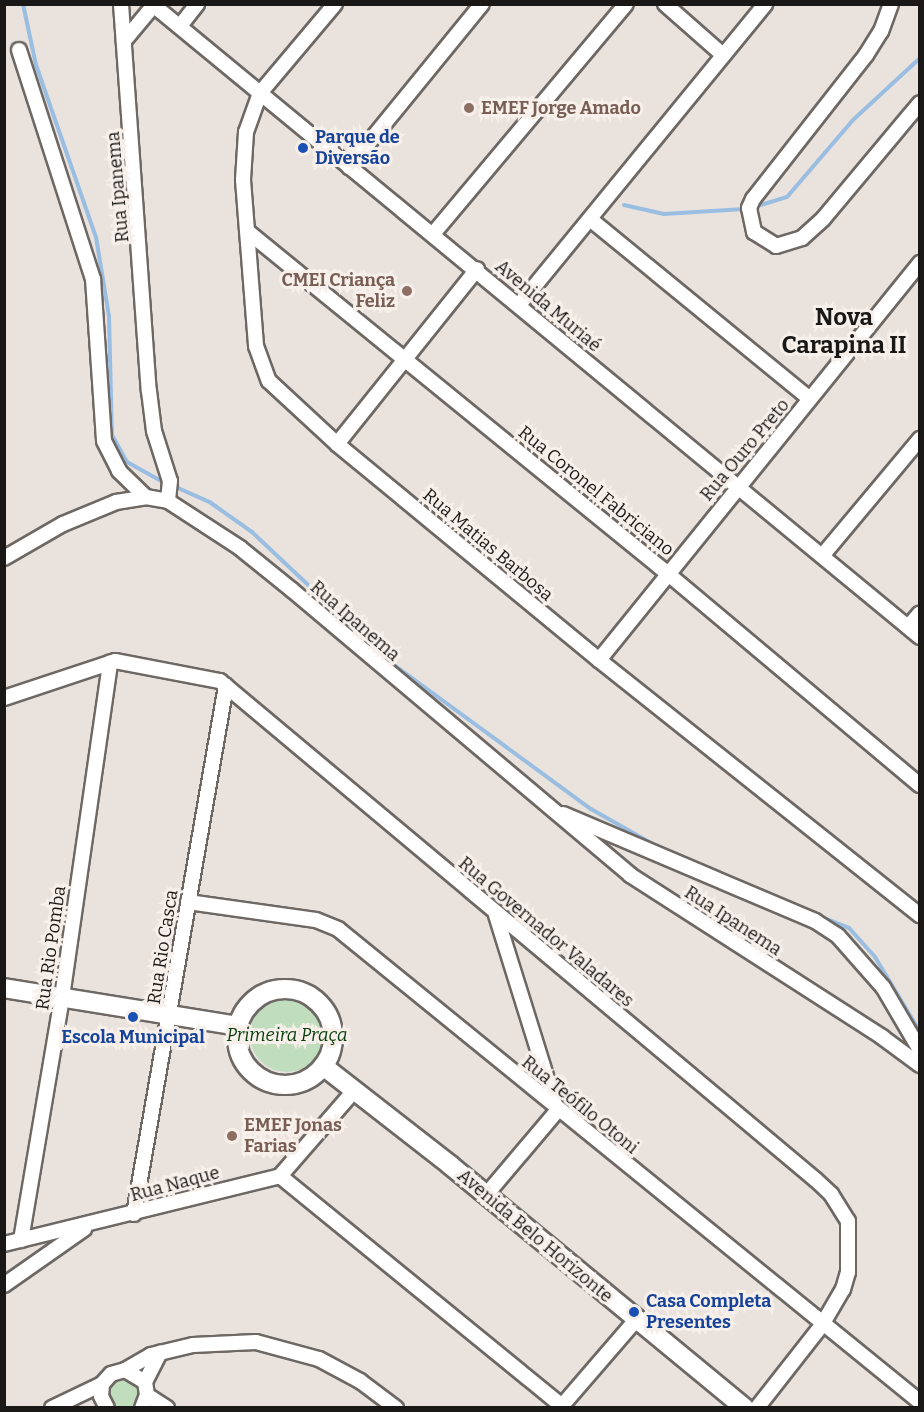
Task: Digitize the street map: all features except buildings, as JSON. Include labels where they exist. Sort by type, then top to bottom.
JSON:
[{"type":"street","name":"Rua Ipanema","points":[[121,4],[149,391],[154,431],[170,481],[168,501],[240,548],[630,875],[882,1037],[920,1065]]},
{"type":"street","points":[[180,26],[197,4]]},
{"type":"street","name":"Rua Matias Barbosa","points":[[335,4],[260,93],[250,115],[243,155],[256,346],[262,371],[280,394],[337,444],[598,660],[920,915]]},
{"type":"street","points":[[349,167],[482,4]]},
{"type":"street","points":[[433,234],[626,4]]},
{"type":"street","points":[[665,4],[722,54]]},
{"type":"street","points":[[519,305],[765,4]]},
{"type":"street","points":[[891,4],[866,55],[770,173],[753,200],[750,220],[754,232],[776,246],[789,245],[802,238],[823,219],[920,103]]},
{"type":"street","points":[[124,41],[153,5]]},
{"type":"street","name":"Avenida Muriaé","points":[[153,5],[477,269],[920,637]]},
{"type":"street","points":[[19,50],[93,279],[104,441],[119,471],[146,497]]},
{"type":"street","points":[[590,219],[810,399]]},
{"type":"street","name":"Rua Coronel Fabriciano","points":[[247,231],[405,357],[668,573],[920,785]]},
{"type":"street","name":"Rua Ouro Preto","points":[[598,660],[920,263]]},
{"type":"street","points":[[337,444],[477,269]]},
{"type":"street","points":[[822,556],[920,439]]},
{"type":"street","points":[[4,558],[63,524],[116,502],[146,497],[168,501]]},
{"type":"street","points":[[908,627],[920,613]]},
{"type":"street","name":"Rua Governador Valadares","points":[[4,698],[110,662],[213,678],[226,686],[831,1194],[848,1221],[850,1256],[843,1289],[822,1325],[757,1407]]},
{"type":"street","name":"Rua Rio Pomba","points":[[21,1240],[62,997],[110,662]]},
{"type":"street","name":"Rua Rio Casca","points":[[134,1214],[226,686]]},
{"type":"street","points":[[552,810],[806,917],[838,936],[883,987],[920,1050]]},
{"type":"street","name":"Rua Teófilo Otoni","points":[[188,902],[316,920],[338,929],[557,1111],[920,1402]]},
{"type":"street","points":[[486,1195],[557,1111],[496,915]]},
{"type":"street","points":[[4,988],[238,1026]]},
{"type":"street","points":[[282,989],[306,993],[325,1009],[333,1032],[330,1056],[323,1066],[300,1082],[271,1083],[258,1076],[244,1060],[237,1040],[238,1026],[246,1009],[259,996],[282,989]]},
{"type":"street","name":"Avenida Belo Horizonte","points":[[323,1066],[486,1195],[745,1407]]},
{"type":"street","points":[[354,1091],[280,1176],[562,1407],[636,1320]]},
{"type":"street","name":"Rua Naque","points":[[4,1244],[88,1226],[280,1176]]},
{"type":"street","points":[[4,1286],[88,1226]]},
{"type":"street","points":[[52,1407],[102,1384],[111,1374],[125,1370],[160,1353],[226,1341],[289,1348],[360,1381],[396,1407]]},
{"type":"street","points":[[144,1395],[160,1353]]},
{"type":"street","points":[[125,1370],[144,1395],[167,1407]]},
{"type":"street","points":[[102,1384],[101,1396],[107,1407]]},
{"type":"green space","name":"Primeira Praça","points":[[287,998],[301,1001],[313,1009],[321,1021],[324,1035],[321,1049],[313,1061],[301,1069],[287,1072],[273,1069],[261,1061],[253,1049],[250,1035],[253,1021],[261,1009],[273,1001]]},
{"type":"green space","points":[[124,1376],[136,1381],[141,1393],[136,1405],[124,1410],[112,1405],[107,1393],[112,1381]]},
{"type":"waterway","points":[[23,4],[36,65],[96,237],[109,316],[112,435],[127,462],[160,480]]},
{"type":"waterway","points":[[754,207],[787,197],[853,120],[920,58]]},
{"type":"waterway","points":[[624,205],[664,214],[744,209]]},
{"type":"waterway","points":[[178,488],[211,503],[252,532],[390,662],[591,809],[658,847]]},
{"type":"waterway","points":[[807,911],[849,928],[875,957],[920,1032]]},
{"type":"place","name":"EMEF Jorge Amado","points":[[469,108]]},
{"type":"place","name":"Parque de Diversão","points":[[303,148]]},
{"type":"place","name":"CMEI Criança Feliz","points":[[407,291]]},
{"type":"place","name":"Escola Municipal","points":[[133,1017]]},
{"type":"place","name":"EMEF Jonas Farias","points":[[232,1136]]},
{"type":"place","name":"Casa Completa Presentes","points":[[634,1312]]},
{"type":"district","name":"Nova Carapina II","points":[[844,332]]}]
